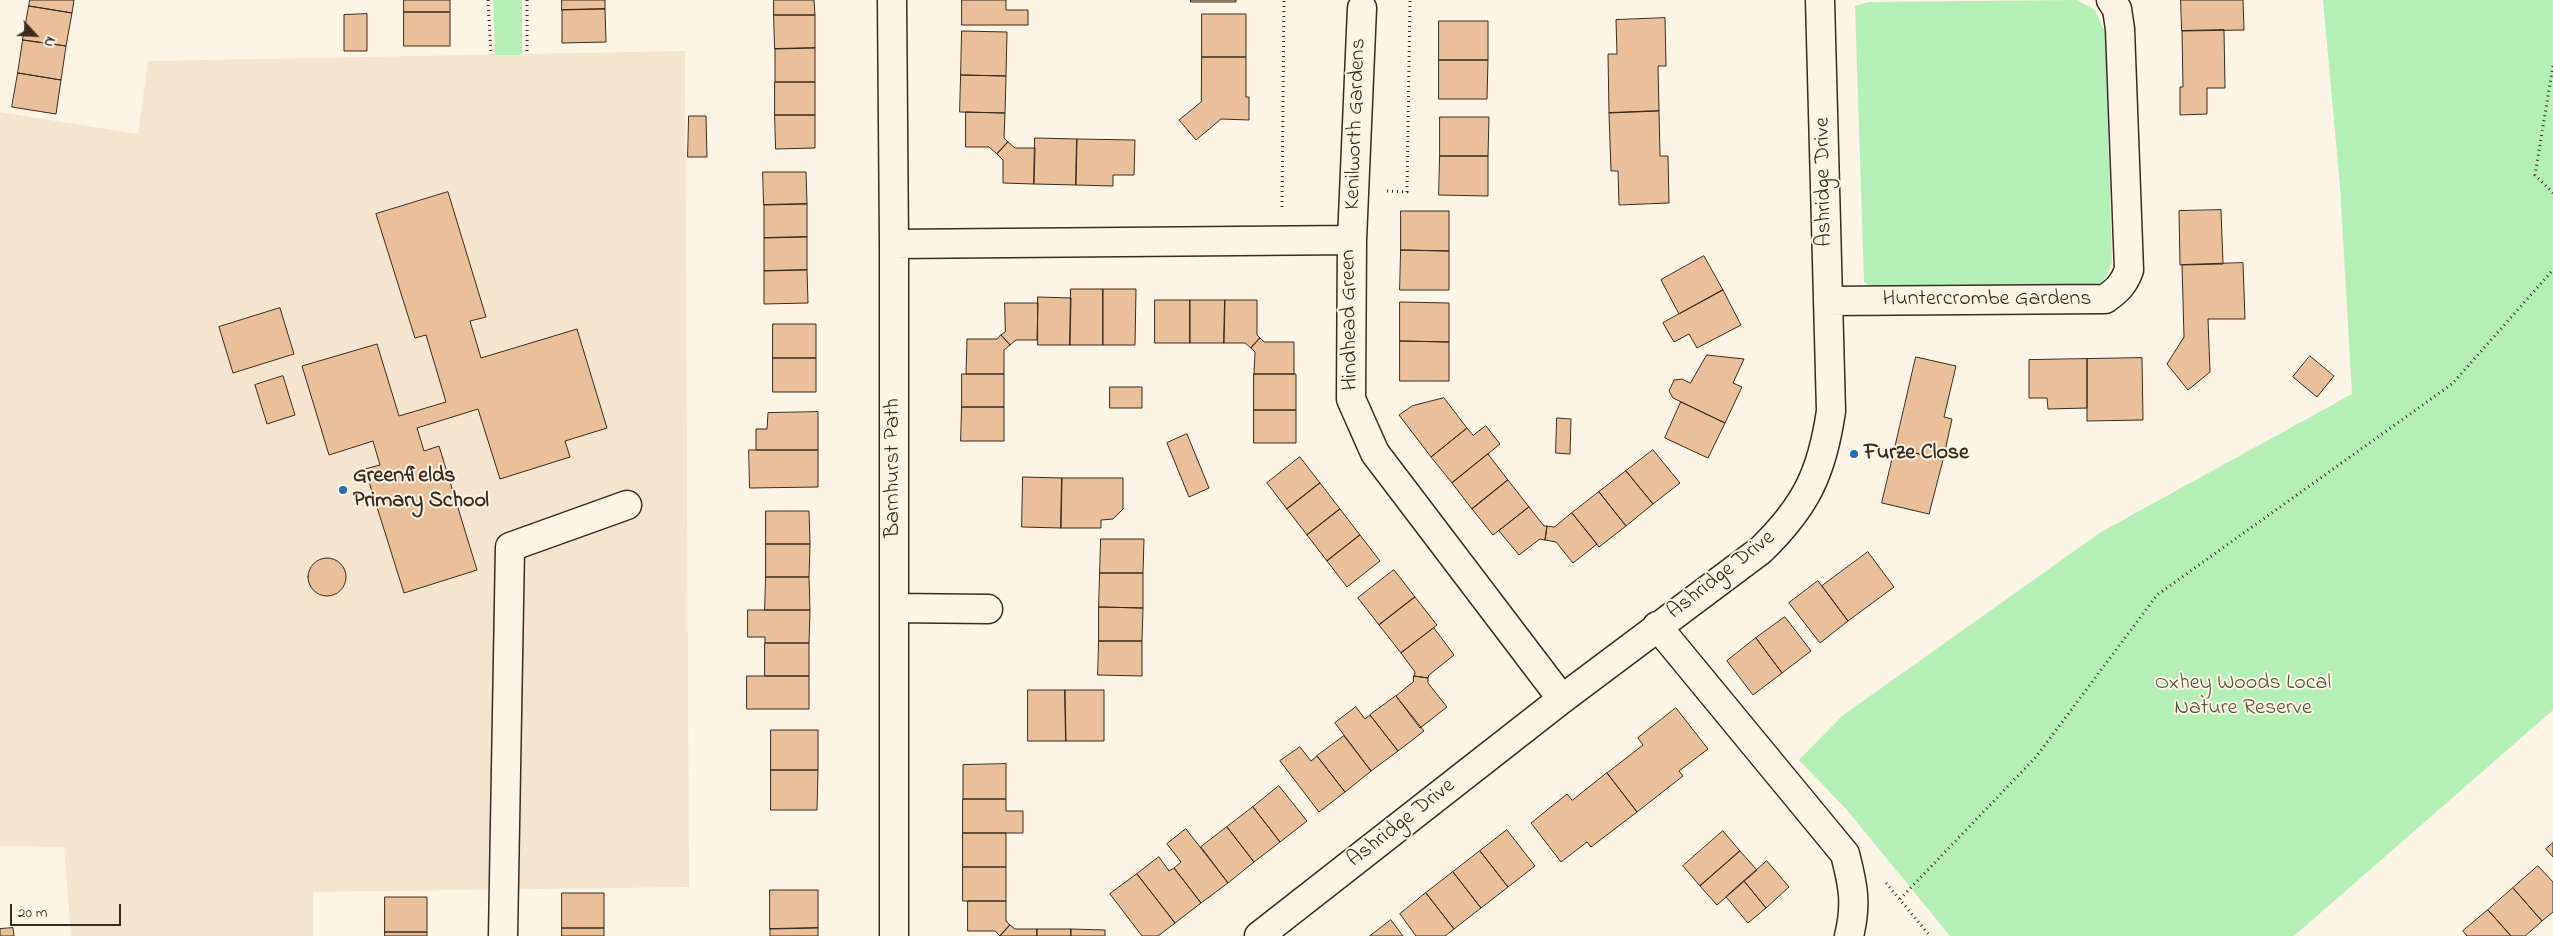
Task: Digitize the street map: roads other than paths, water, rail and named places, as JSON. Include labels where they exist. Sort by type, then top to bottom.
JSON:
[{"type":"street","name":"Barnhurst Path","points":[[892,0],[894,936]]},
{"type":"street","name":"Ashridge Drive","points":[[1259,936],[1562,699],[1761,550],[1785,527],[1803,500],[1818,472],[1826,446],[1830,411],[1820,0]]},
{"type":"street","name":"Huntercrombe Gardens","points":[[1828,301],[2104,300],[2117,291],[2125,281],[2128,270],[2120,29],[2117,9],[2111,0]]},
{"type":"street","name":"Kenilworth Gardens","points":[[1352,240],[1362,8]]},
{"type":"street","name":"Hindhead Green","points":[[894,244],[1352,240],[1351,398],[1375,452],[1562,699]]},
{"type":"street","points":[[503,936],[510,547],[627,505]]},
{"type":"street","points":[[894,608],[988,609]]},
{"type":"street","points":[[1657,626],[1845,854],[1854,888],[1854,915],[1849,936]]},
{"type":"place","name":"Furze Close","points":[[1854,454]]},
{"type":"place","name":"Greenfields Primary School","points":[[343,490]]},
{"type":"park label","name":"Oxhey Woods Local Nature Reserve","points":[[2243,696]]}]
